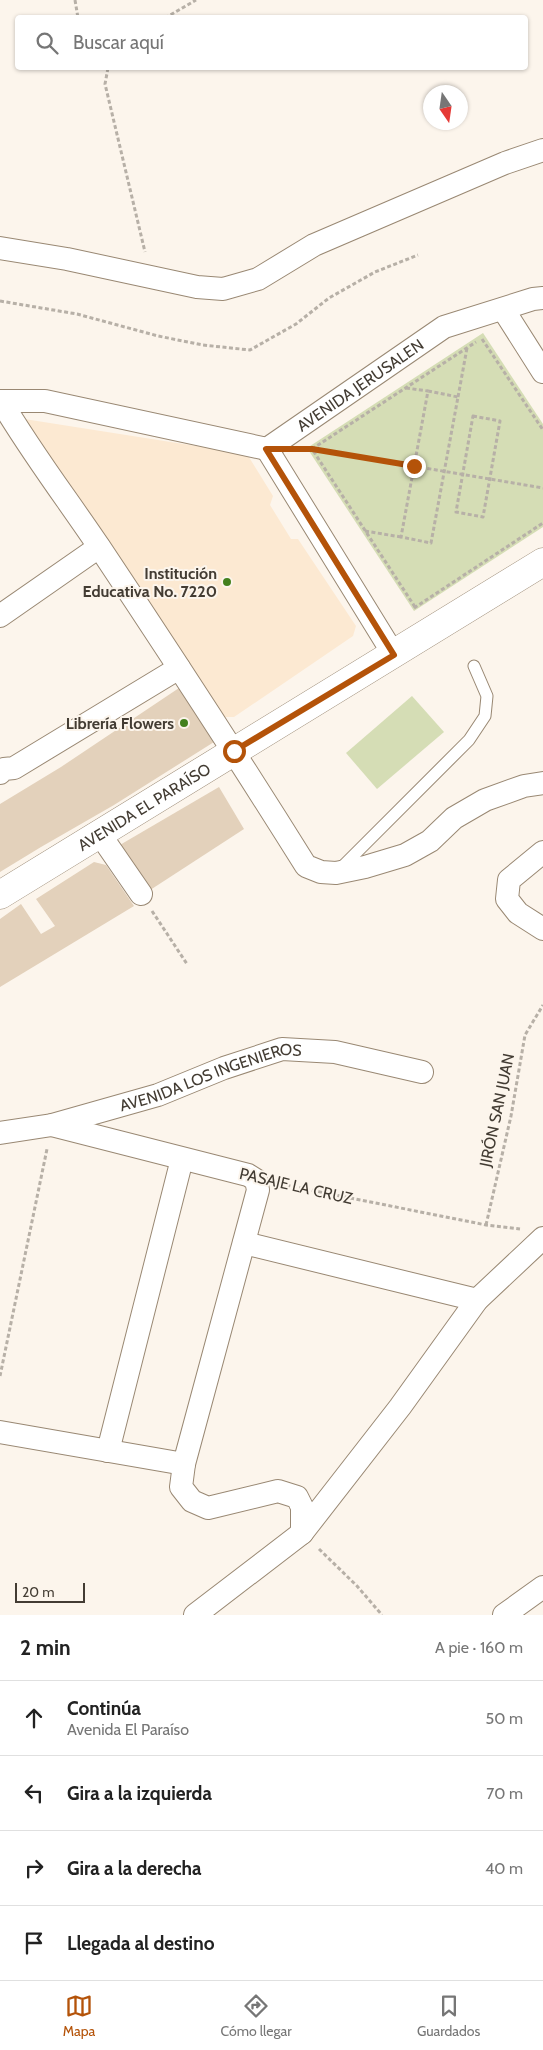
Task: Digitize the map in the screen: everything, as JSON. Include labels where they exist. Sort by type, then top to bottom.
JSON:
[{"type":"street","points":[[0,248],[67,259],[197,287],[223,289],[258,279],[314,244],[505,163],[543,150]]},
{"type":"street","name":"AVENIDA JERUSALEN","points":[[266,449],[444,327],[533,299],[543,298]]},
{"type":"street","points":[[503,309],[543,372]]},
{"type":"street","points":[[0,401],[44,401],[266,449],[394,655]]},
{"type":"street","points":[[0,401],[234,751],[306,866],[321,872],[336,873],[365,867],[405,855],[430,841],[454,818],[485,800],[524,786],[543,783]]},
{"type":"street","points":[[0,616],[99,547]]},
{"type":"street","name":"AVENIDA EL PARAÍSO","points":[[0,895],[100,832],[537,568]]},
{"type":"street","points":[[1,768],[14,768],[179,668]]},
{"type":"street","points":[[100,832],[141,894]]},
{"type":"street","points":[[543,852],[510,880],[507,899],[518,913],[543,929]]},
{"type":"street","name":"AVENIDA LOS INGENIEROS","points":[[0,1134],[52,1124],[158,1095],[224,1068],[282,1049],[335,1052],[422,1072]]},
{"type":"street","name":"PASAJE LA CRUZ","points":[[52,1124],[248,1175],[256,1180]]},
{"type":"street","points":[[108,1451],[182,1158]]},
{"type":"street","points":[[256,1180],[258,1190],[184,1464],[181,1487],[192,1501],[208,1508],[278,1491],[298,1497],[302,1507],[302,1533]]},
{"type":"street","points":[[195,1615],[302,1533],[400,1407],[477,1300],[534,1234]]},
{"type":"street","points":[[244,1243],[477,1300]]},
{"type":"street","points":[[0,1432],[184,1464]]},
{"type":"street","points":[[504,1615],[543,1587]]},
{"type":"lane","points":[[336,873],[468,740],[485,716],[487,696],[474,666]]},
{"type":"path","points":[[76,0],[78,15]]},
{"type":"path","points":[[170,15],[196,0]]},
{"type":"path","points":[[108,70],[105,84],[152,278]]},
{"type":"path","points":[[0,301],[77,314],[158,336],[203,345],[250,350],[296,324],[329,298],[375,272],[418,255]]},
{"type":"path","points":[[312,449],[483,338],[543,430]]},
{"type":"path","points":[[365,531],[431,543],[467,348]]},
{"type":"path","points":[[406,388],[458,397]]},
{"type":"path","points":[[401,537],[428,391]]},
{"type":"path","points":[[473,416],[500,421],[483,517],[456,512],[463,475],[473,416]]},
{"type":"path","points":[[266,449],[312,449],[543,488]]},
{"type":"path","points":[[312,449],[415,607],[543,523]]},
{"type":"path","points":[[141,894],[187,964]]},
{"type":"path","name":"JIRÓN SAN JUAN","points":[[486,1225],[511,1116],[525,1035],[543,1005]]},
{"type":"path","points":[[0,1376],[52,1124]]},
{"type":"path","name":"PASAJE LA CRUZ","points":[[256,1180],[534,1234]]},
{"type":"path","points":[[302,1533],[357,1586],[382,1615]]},
{"type":"shaded area","name":"Institución Educativa No. 7220","points":[[18,418],[247,454],[273,496],[270,505],[291,539],[298,539],[356,626],[353,636],[234,717],[217,717]]},
{"type":"green space","points":[[483,333],[543,424],[543,527],[414,611],[307,448]]},
{"type":"green space","points":[[412,696],[444,732],[377,789],[346,753]]},
{"type":"building","points":[[179,688],[214,742],[114,805],[0,872],[0,804],[61,767]]},
{"type":"building","points":[[219,787],[244,829],[144,894],[113,849]]},
{"type":"building","points":[[94,862],[106,865],[134,906],[0,987],[0,919],[21,904],[41,934],[55,926],[36,899]]},
{"type":"place","name":"Institución Educativa No. 7220","points":[[227,582]]},
{"type":"place","name":"Librería Flowers","points":[[184,723]]},
{"type":"route","points":[[234,751],[394,655],[266,449],[312,449],[414,466]]}]
